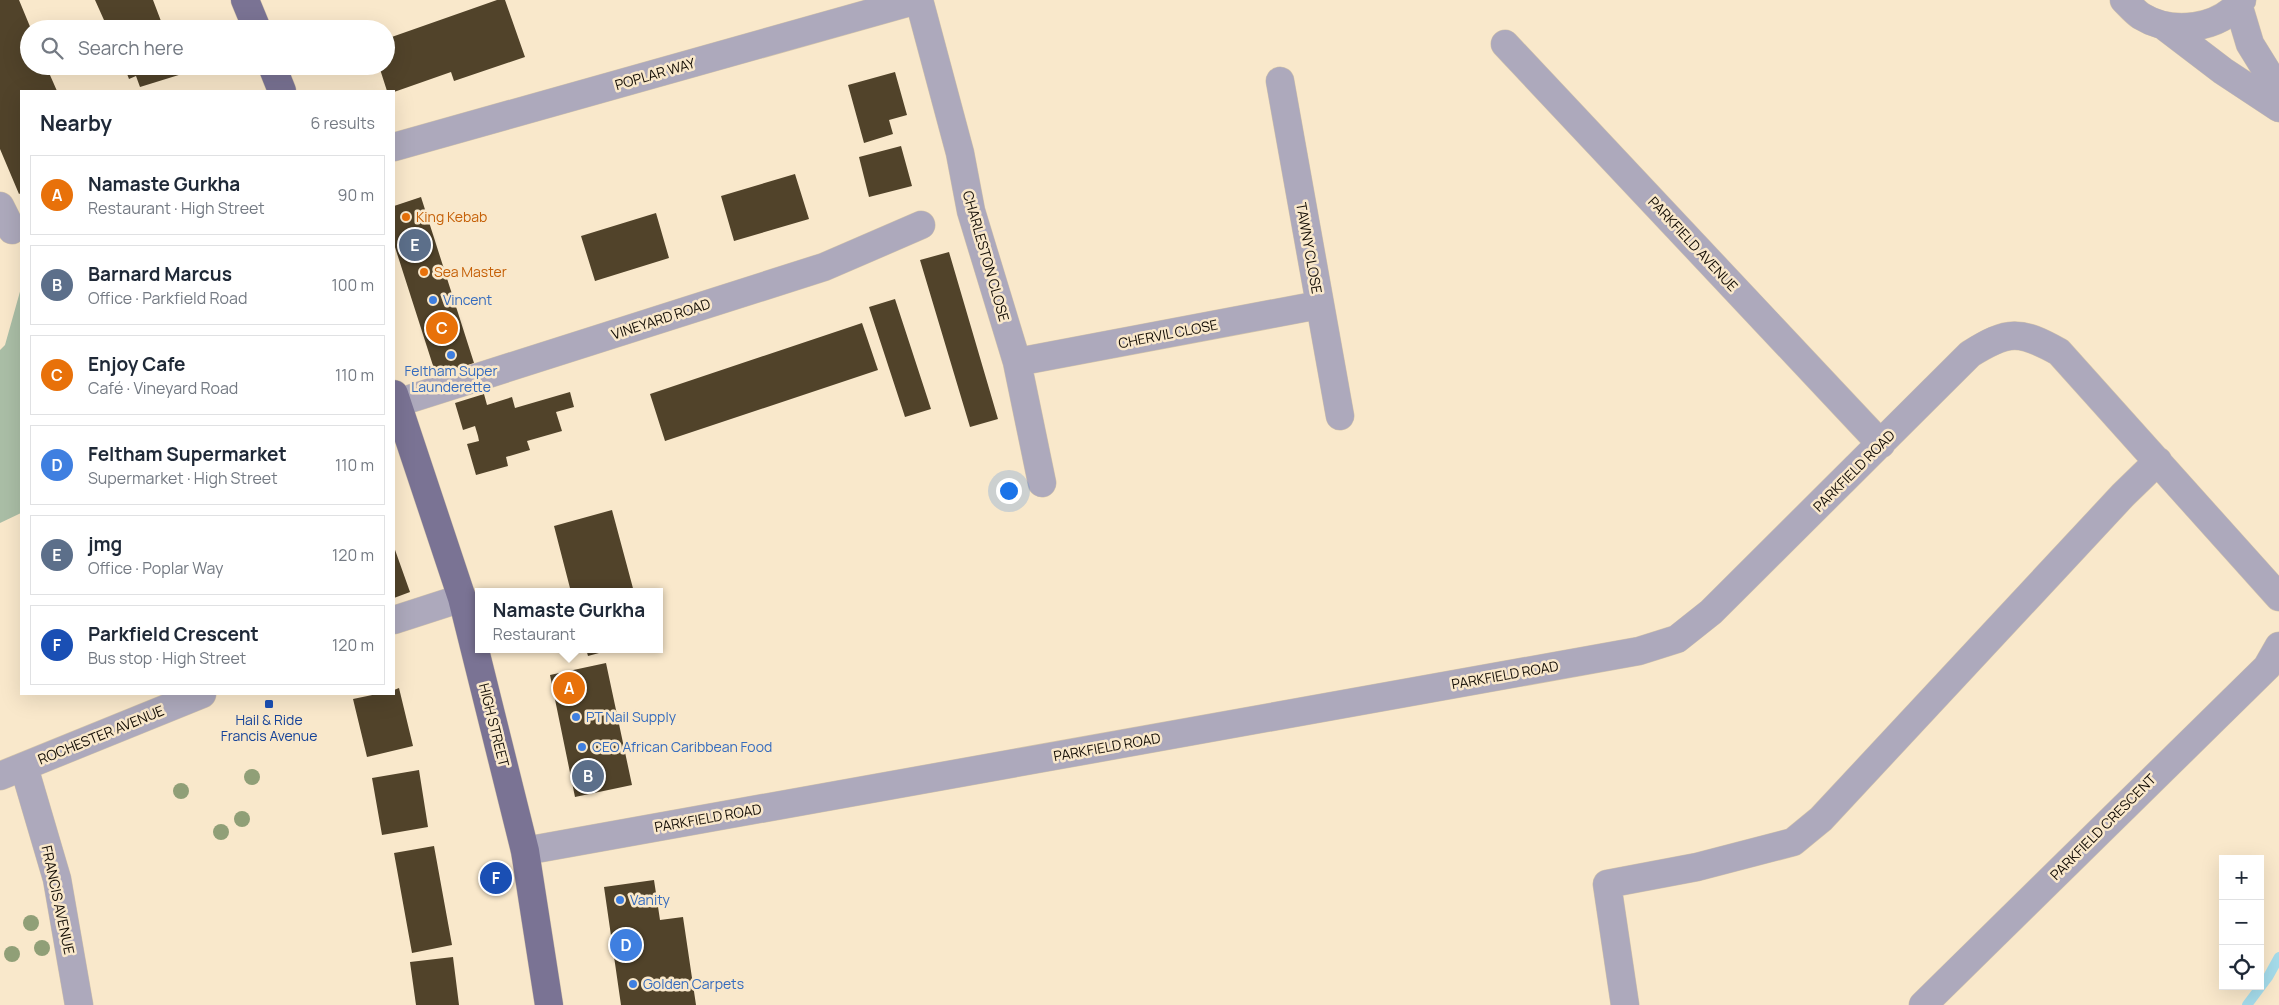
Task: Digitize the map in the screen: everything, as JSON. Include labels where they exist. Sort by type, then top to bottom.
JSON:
[{"type":"main road","points":[[245,0],[253,20]]},
{"type":"main road","points":[[276,75],[282,90]]},
{"type":"main road","name":"HIGH STREET","points":[[395,399],[462,598],[475,650]]},
{"type":"main road","name":"HIGH STREET","points":[[476,653],[525,851],[549,1005]]},
{"type":"street","name":"POPLAR WAY","points":[[395,147],[918,0]]},
{"type":"street","name":"CHARLESTON CLOSE","points":[[918,0],[960,153],[971,211],[1017,362],[1042,484]]},
{"type":"street","points":[[2124,0],[2140,16],[2164,26],[2223,71],[2279,108]]},
{"type":"street","points":[[2164,26],[2190,28],[2218,20],[2240,2],[2250,44],[2279,91]]},
{"type":"street","name":"PARKFIELD AVENUE","points":[[1505,44],[1881,444]]},
{"type":"street","name":"TAWNY CLOSE","points":[[1280,81],[1340,416]]},
{"type":"street","points":[[0,206],[11,232]]},
{"type":"street","name":"VINEYARD ROAD","points":[[395,399],[824,267],[921,225]]},
{"type":"street","name":"CHERVIL CLOSE","points":[[1017,362],[1319,306]]},
{"type":"street","name":"PARKFIELD ROAD","points":[[525,851],[1639,651],[1676,639],[1711,612],[1970,354],[1992,341],[2017,334],[2038,340],[2060,352],[2274,591]]},
{"type":"street","points":[[1624,1005],[1607,884],[1707,865],[1793,842],[1821,819],[2116,502],[2158,461]]},
{"type":"street","points":[[395,620],[462,598]]},
{"type":"street","name":"PARKFIELD CRESCENT","points":[[1923,1005],[2267,667],[2279,646]]},
{"type":"street","name":"ROCHESTER AVENUE","points":[[12,772],[200,695]]},
{"type":"street","name":"FRANCIS AVENUE","points":[[12,772],[57,879],[75,1004]]},
{"type":"green space","points":[[20,292],[20,513],[0,523],[0,350],[5,345]]},
{"type":"building","points":[[0,0],[19,0],[27,20],[20,20],[20,75],[50,75],[57,90],[20,90],[19,194],[0,149]]},
{"type":"building","points":[[95,0],[153,0],[161,20],[104,20]]},
{"type":"building","points":[[497,0],[505,0],[525,57],[454,81],[451,72],[395,92],[395,90],[387,90],[382,75],[395,75],[395,36]]},
{"type":"building","points":[[895,72],[907,115],[889,120],[893,134],[864,143],[848,85]]},
{"type":"building","points":[[127,75],[179,75],[140,87],[136,76],[129,79]]},
{"type":"building","points":[[901,146],[912,186],[869,197],[859,157]]},
{"type":"building","points":[[795,174],[809,219],[734,241],[721,196]]},
{"type":"building","points":[[421,197],[474,363],[436,375],[395,247],[395,206]]},
{"type":"building","points":[[656,213],[669,258],[595,281],[581,236]]},
{"type":"building","points":[[949,252],[998,419],[970,427],[920,260]]},
{"type":"building","points":[[895,299],[931,409],[905,417],[869,307]]},
{"type":"building","points":[[862,323],[878,370],[665,441],[650,394]]},
{"type":"building","points":[[570,392],[574,407],[556,412],[562,431],[527,441],[530,450],[506,457],[508,466],[476,475],[467,444],[479,441],[478,436],[475,426],[463,430],[455,403],[484,394],[487,405],[512,397],[515,408]]},
{"type":"building","points":[[612,510],[633,588],[570,588],[554,526]]},
{"type":"building","points":[[395,550],[410,592],[395,598]]},
{"type":"building","points":[[587,653],[599,653],[588,656]]},
{"type":"building","points":[[606,663],[632,785],[575,797],[550,675]]},
{"type":"building","points":[[399,688],[413,746],[367,757],[353,699],[372,695],[395,695],[395,690]]},
{"type":"building","points":[[419,770],[428,827],[382,835],[372,778]]},
{"type":"building","points":[[434,846],[452,945],[412,953],[394,853]]},
{"type":"building","points":[[654,880],[660,920],[683,917],[696,1005],[621,1005],[604,887]]},
{"type":"building","points":[[453,957],[459,1005],[416,1005],[410,962]]},
{"type":"waterway","points":[[2247,1005],[2268,977],[2279,957]]},
{"type":"place","name":"King Kebab","points":[[406,217]]},
{"type":"place","name":"jmg","points":[[415,245]]},
{"type":"place","name":"Sea Master","points":[[424,272]]},
{"type":"place","name":"Vincent","points":[[433,300]]},
{"type":"place","name":"Enjoy Cafe","points":[[442,328]]},
{"type":"place","name":"Feltham Super Launderette","points":[[451,355]]},
{"type":"place","name":"Namaste Gurkha","points":[[569,688]]},
{"type":"place","name":"Hail & Ride Francis Avenue","points":[[269,704]]},
{"type":"place","name":"PT Nail Supply","points":[[576,717]]},
{"type":"place","name":"CEO African Caribbean Food","points":[[582,747]]},
{"type":"place","name":"Barnard Marcus","points":[[588,776]]},
{"type":"place","name":"Parkfield Crescent","points":[[496,878]]},
{"type":"place","name":"Vanity","points":[[620,900]]},
{"type":"place","name":"Feltham Supermarket","points":[[626,945]]},
{"type":"place","name":"Golden Carpets","points":[[633,984]]}]
